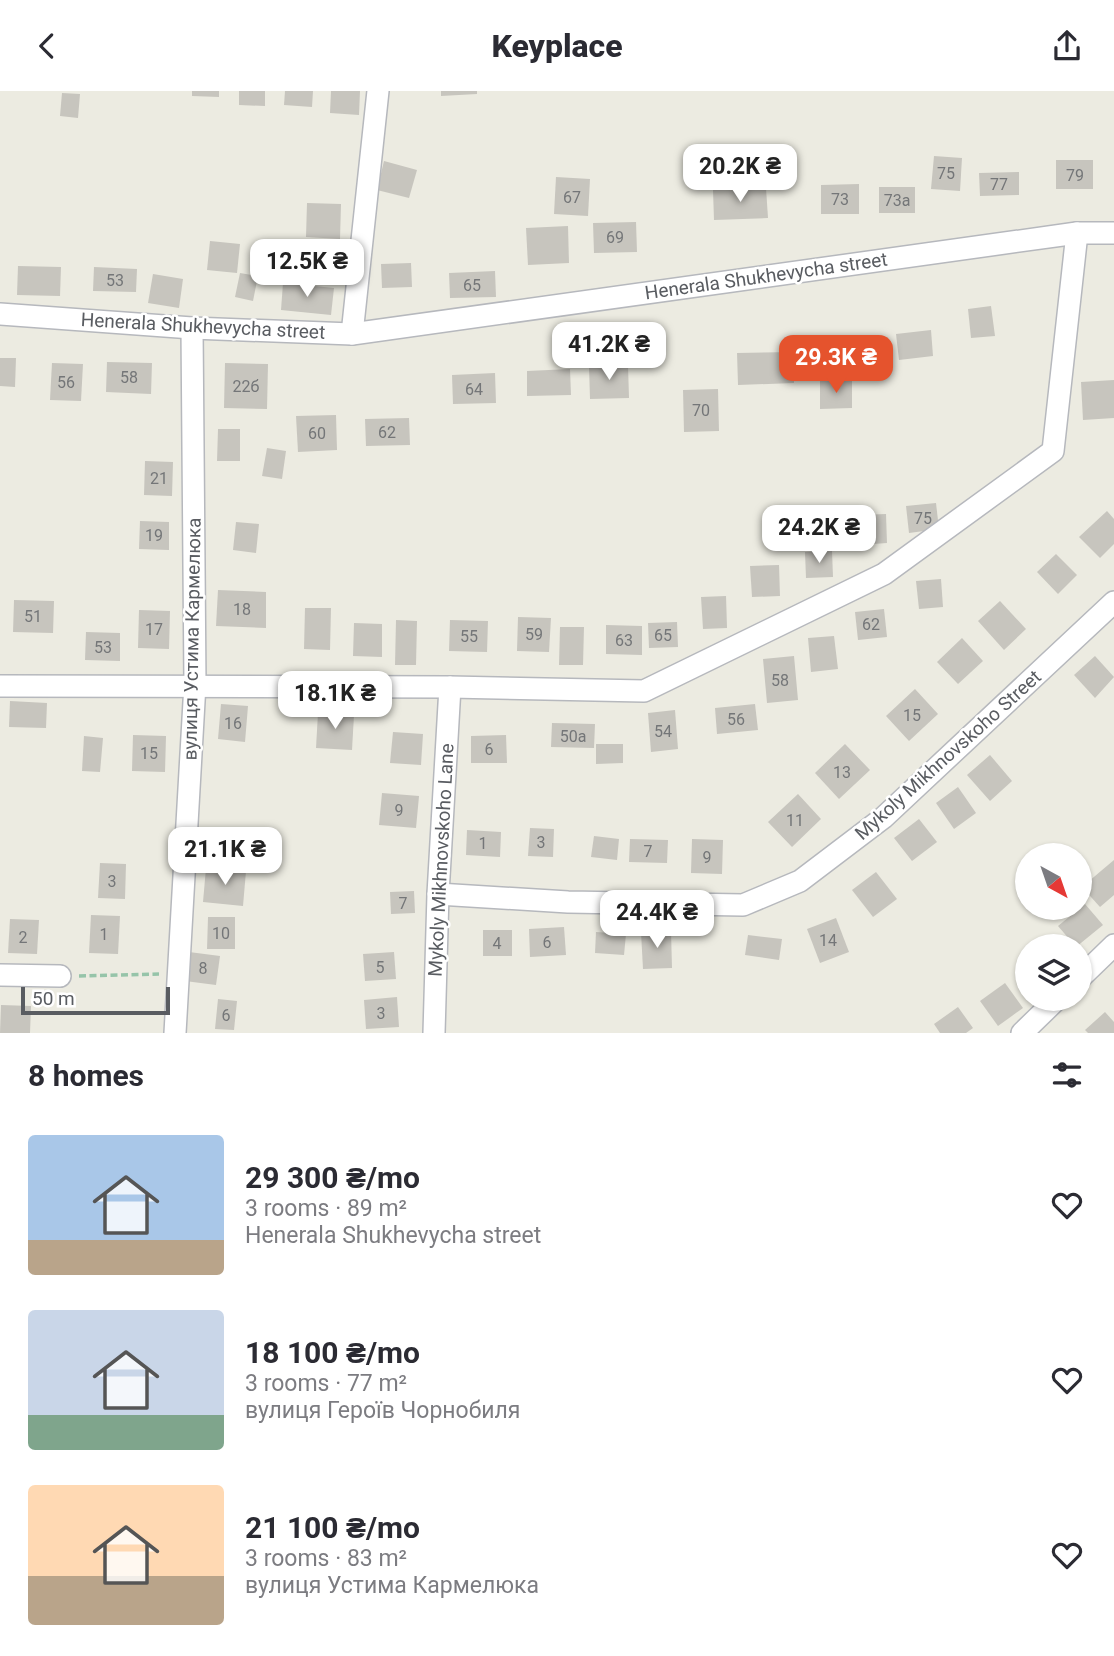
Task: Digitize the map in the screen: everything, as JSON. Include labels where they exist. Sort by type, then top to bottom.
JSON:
[{"type":"street","points":[[352,334],[378,91]]},
{"type":"street","points":[[0,686],[195,684],[644,691],[895,566],[1053,451],[1077,233]]},
{"type":"street","name":"Henerala Shukhevycha street","points":[[0,314],[192,328],[352,334],[1077,233],[1114,233]]},
{"type":"street","name":"вулиця Устима Кармелюка","points":[[175,1033],[195,684],[192,328]]},
{"type":"street","name":"Mykoly Mikhnovskoho Street","points":[[438,894],[568,902],[743,905],[800,881],[883,818],[1114,602]]},
{"type":"street","name":"Mykoly Mikhnovskoho Lane","points":[[434,1033],[438,894],[450,687]]},
{"type":"street","points":[[1092,966],[1114,945]]},
{"type":"street","points":[[0,975],[60,976]]},
{"type":"street","points":[[1022,1033],[1045,1011]]},
{"type":"path","points":[[60,976],[179,974]]},
{"type":"building","points":[[192,91],[219,91],[219,97],[192,96]]},
{"type":"building","points":[[239,91],[265,91],[265,106],[239,105]]},
{"type":"building","points":[[285,91],[313,91],[312,107],[284,105]]},
{"type":"building","points":[[331,91],[360,91],[359,115],[330,113]]},
{"type":"building","points":[[441,91],[477,91],[477,94],[441,96]]},
{"type":"building","points":[[62,93],[80,94],[78,118],[60,116]]},
{"type":"building","points":[[934,156],[962,158],[960,191],[931,189]]},
{"type":"building","points":[[1056,160],[1093,160],[1093,189],[1056,189]]},
{"type":"building","points":[[384,161],[417,170],[409,198],[377,190]]},
{"type":"building","points":[[1019,172],[1019,195],[980,196],[979,173]]},
{"type":"building","points":[[556,177],[590,179],[588,216],[554,214]]},
{"type":"building","points":[[859,184],[859,214],[821,214],[821,185]]},
{"type":"building","points":[[879,187],[915,187],[915,213],[879,213]]},
{"type":"building","points":[[766,188],[768,218],[714,220],[713,190]]},
{"type":"building","points":[[307,203],[341,204],[340,239],[306,237]]},
{"type":"building","points":[[636,222],[637,252],[594,253],[593,223]]},
{"type":"building","points":[[568,226],[569,263],[528,265],[526,228]]},
{"type":"building","points":[[210,241],[240,244],[237,273],[207,270]]},
{"type":"building","points":[[411,263],[412,287],[382,288],[381,264]]},
{"type":"building","points":[[18,266],[61,267],[60,296],[17,295]]},
{"type":"building","points":[[94,267],[137,269],[136,292],[93,291]]},
{"type":"building","points":[[495,271],[496,297],[450,298],[449,273]]},
{"type":"building","points":[[240,273],[258,276],[253,301],[235,297]]},
{"type":"building","points":[[153,274],[183,279],[179,308],[148,303]]},
{"type":"building","points":[[283,283],[334,288],[331,315],[281,310]]},
{"type":"building","points":[[991,306],[995,336],[971,338],[968,309]]},
{"type":"building","points":[[931,330],[933,356],[899,360],[896,334]]},
{"type":"building","points":[[794,352],[794,383],[738,385],[737,353]]},
{"type":"building","points":[[0,358],[16,358],[15,387],[0,386]]},
{"type":"building","points":[[107,362],[152,363],[151,394],[106,392]]},
{"type":"building","points":[[52,363],[83,364],[81,401],[50,400]]},
{"type":"building","points":[[225,363],[268,364],[267,409],[224,408]]},
{"type":"building","points":[[628,365],[629,398],[590,399],[589,366]]},
{"type":"building","points":[[570,369],[571,395],[527,396],[527,371]]},
{"type":"building","points":[[495,373],[496,403],[453,404],[452,375]]},
{"type":"building","points":[[852,380],[852,408],[820,409],[820,381]]},
{"type":"building","points":[[1114,380],[1114,418],[1083,420],[1081,382]]},
{"type":"building","points":[[718,389],[719,431],[684,432],[683,390]]},
{"type":"building","points":[[336,415],[337,450],[298,452],[296,416]]},
{"type":"building","points":[[409,418],[410,445],[366,446],[365,419]]},
{"type":"building","points":[[218,429],[240,429],[240,461],[217,461]]},
{"type":"building","points":[[267,448],[286,451],[282,479],[262,476]]},
{"type":"building","points":[[145,461],[173,462],[172,496],[144,495]]},
{"type":"building","points":[[936,503],[939,529],[909,533],[906,506]]},
{"type":"building","points":[[1107,511],[1114,519],[1114,544],[1100,558],[1079,537]]},
{"type":"building","points":[[886,514],[887,543],[859,545],[858,515]]},
{"type":"building","points":[[140,521],[169,522],[169,550],[139,549]]},
{"type":"building","points":[[236,522],[259,524],[256,553],[233,550]]},
{"type":"building","points":[[832,551],[833,577],[806,578],[805,552]]},
{"type":"building","points":[[1056,554],[1077,575],[1058,594],[1037,572]]},
{"type":"building","points":[[779,565],[780,596],[752,597],[750,566]]},
{"type":"building","points":[[941,579],[943,607],[919,609],[916,581]]},
{"type":"building","points":[[218,590],[266,592],[266,628],[216,626]]},
{"type":"building","points":[[726,596],[727,628],[703,629],[701,597]]},
{"type":"building","points":[[14,600],[54,601],[53,633],[13,632]]},
{"type":"building","points":[[1000,601],[1026,629],[1004,650],[978,621]]},
{"type":"building","points":[[305,608],[331,608],[330,650],[304,649]]},
{"type":"building","points":[[884,609],[887,637],[858,640],[855,612]]},
{"type":"building","points":[[139,610],[170,611],[169,649],[138,648]]},
{"type":"building","points":[[518,617],[551,618],[549,652],[517,651]]},
{"type":"building","points":[[396,620],[417,621],[416,665],[395,665]]},
{"type":"building","points":[[450,620],[488,621],[487,652],[449,651]]},
{"type":"building","points":[[677,622],[678,647],[649,648],[648,623]]},
{"type":"building","points":[[354,623],[382,624],[382,657],[353,656]]},
{"type":"building","points":[[606,625],[642,626],[642,655],[606,654]]},
{"type":"building","points":[[560,627],[584,627],[583,665],[559,665]]},
{"type":"building","points":[[86,632],[120,633],[120,661],[85,660]]},
{"type":"building","points":[[834,636],[838,669],[811,672],[808,638]]},
{"type":"building","points":[[962,638],[983,661],[958,684],[937,662]]},
{"type":"building","points":[[794,656],[798,700],[767,703],[763,659]]},
{"type":"building","points":[[1095,656],[1114,677],[1095,698],[1074,675]]},
{"type":"building","points":[[915,689],[938,714],[909,741],[886,716]]},
{"type":"building","points":[[10,701],[47,703],[46,728],[9,727]]},
{"type":"building","points":[[221,704],[248,706],[245,742],[218,739]]},
{"type":"building","points":[[755,704],[758,730],[717,734],[715,708]]},
{"type":"building","points":[[675,710],[678,749],[651,752],[648,713]]},
{"type":"building","points":[[318,713],[354,715],[352,750],[316,748]]},
{"type":"building","points":[[552,723],[595,724],[594,748],[551,747]]},
{"type":"building","points":[[393,732],[423,734],[421,765],[390,763]]},
{"type":"building","points":[[133,735],[166,736],[165,772],[132,771]]},
{"type":"building","points":[[506,735],[507,763],[471,763],[471,736]]},
{"type":"building","points":[[84,736],[103,738],[100,772],[82,771]]},
{"type":"building","points":[[596,744],[623,744],[623,763],[596,764]]},
{"type":"building","points":[[845,744],[870,770],[839,799],[815,773]]},
{"type":"building","points":[[990,755],[1012,781],[990,801],[967,775]]},
{"type":"building","points":[[958,787],[976,813],[954,829],[936,803]]},
{"type":"building","points":[[382,793],[419,796],[416,828],[379,825]]},
{"type":"building","points":[[798,794],[821,819],[792,847],[768,822]]},
{"type":"building","points":[[919,819],[937,842],[912,861],[894,838]]},
{"type":"building","points":[[530,828],[554,829],[553,857],[528,856]]},
{"type":"building","points":[[467,830],[501,832],[500,857],[466,855]]},
{"type":"building","points":[[594,836],[619,839],[617,860],[591,857]]},
{"type":"building","points":[[630,839],[668,840],[667,863],[629,862]]},
{"type":"building","points":[[692,839],[723,840],[722,874],[691,873]]},
{"type":"building","points":[[1114,860],[1114,895],[1100,907],[1092,898],[1092,879]]},
{"type":"building","points":[[100,863],[126,864],[125,899],[98,898]]},
{"type":"building","points":[[206,868],[246,871],[243,906],[203,902]]},
{"type":"building","points":[[876,872],[897,899],[873,917],[852,890]]},
{"type":"building","points":[[414,891],[415,913],[391,914],[390,892]]},
{"type":"building","points":[[1092,912],[1103,925],[1092,934],[1065,934],[1058,926],[1064,921],[1092,921]]},
{"type":"building","points":[[91,915],[120,916],[118,954],[89,953]]},
{"type":"building","points":[[208,917],[235,917],[235,949],[207,949]]},
{"type":"building","points":[[836,918],[849,952],[820,963],[807,929]]},
{"type":"building","points":[[10,919],[39,920],[37,954],[8,953]]},
{"type":"building","points":[[564,927],[566,955],[530,957],[529,929]]},
{"type":"building","points":[[483,930],[512,930],[512,956],[483,956]]},
{"type":"building","points":[[671,931],[672,968],[643,969],[641,932]]},
{"type":"building","points":[[596,932],[626,934],[624,955],[595,953]]},
{"type":"building","points":[[748,935],[782,939],[779,960],[745,955]]},
{"type":"building","points":[[189,952],[220,956],[216,985],[185,981]]},
{"type":"building","points":[[394,952],[396,979],[365,981],[363,954]]},
{"type":"building","points":[[1005,983],[1015,997],[1015,1011],[1019,1011],[998,1026],[980,1001]]},
{"type":"building","points":[[397,997],[399,1027],[366,1029],[364,1000]]},
{"type":"building","points":[[218,999],[237,1001],[234,1030],[215,1029]]},
{"type":"building","points":[[1,1005],[31,1006],[30,1033],[0,1033]]},
{"type":"building","points":[[958,1007],[973,1028],[966,1033],[940,1033],[934,1024]]},
{"type":"building","points":[[1105,1012],[1114,1022],[1114,1033],[1088,1033],[1085,1030]]}]
